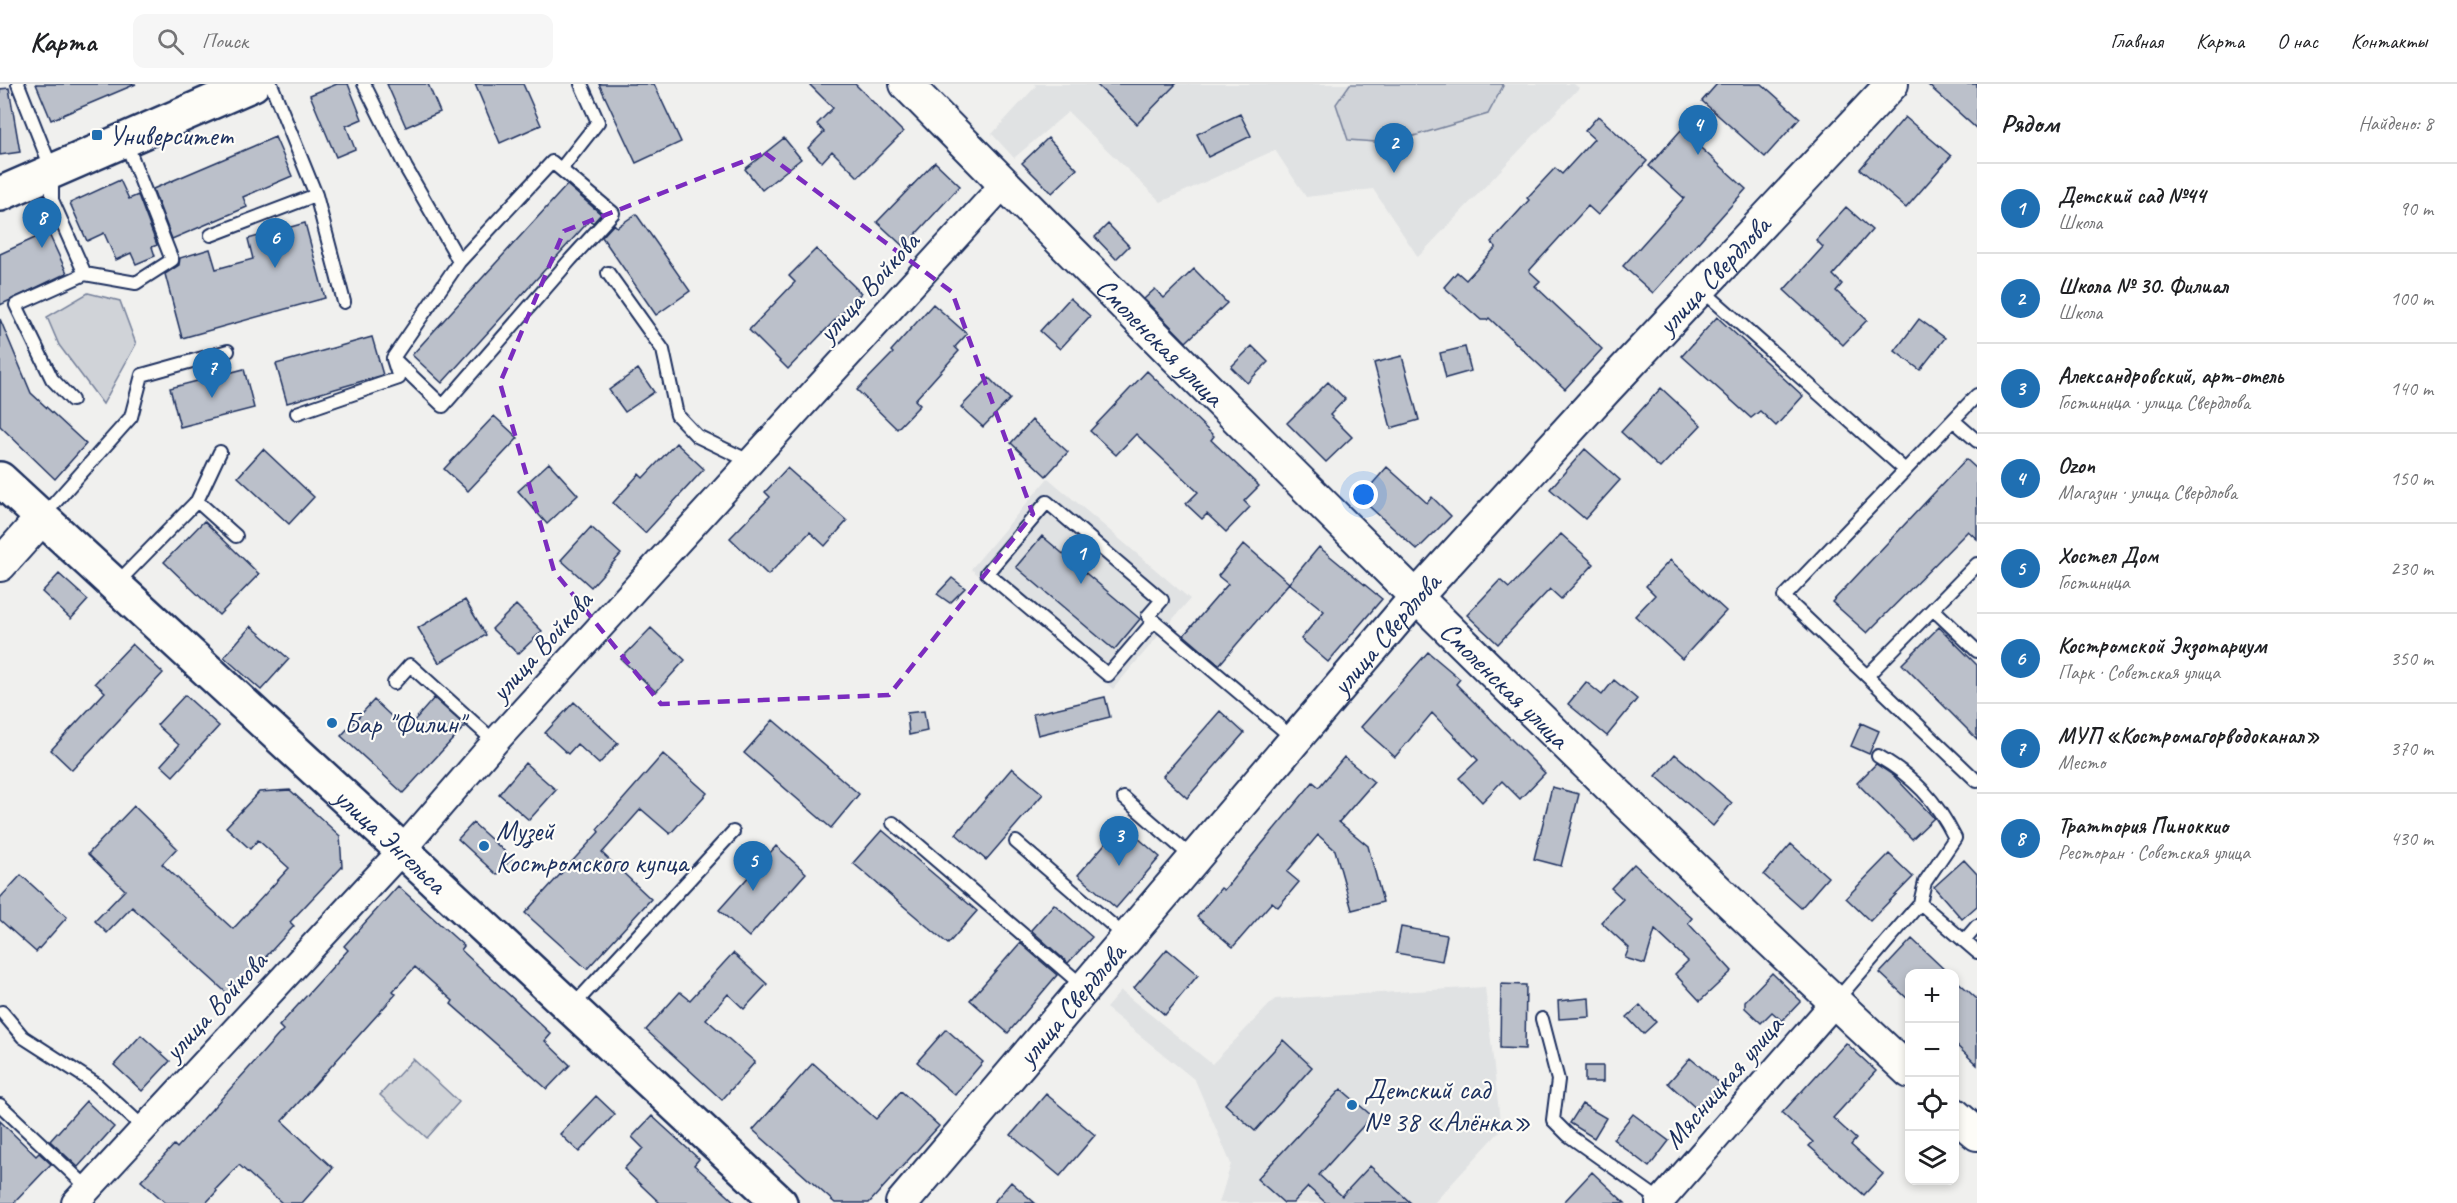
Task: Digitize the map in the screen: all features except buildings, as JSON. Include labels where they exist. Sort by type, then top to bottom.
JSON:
[{"type":"main road","points":[[0,194],[253,84]]},
{"type":"main road","name":"улица Энгельса","points":[[0,479],[780,1203]]},
{"type":"street","name":"Смоленская улица","points":[[906,84],[1416,597],[1905,1067]]},
{"type":"street","name":"улица Свердлова","points":[[902,1203],[1416,597],[1892,84]]},
{"type":"street","name":"улица Войкова","points":[[83,1198],[144,1128],[402,850],[495,742],[1004,184]]},
{"type":"street","points":[[0,565],[41,519]]},
{"type":"street","name":"Мясницкая улица","points":[[1660,1202],[1835,1002]]},
{"type":"street","points":[[1959,1118],[1977,1134]]},
{"type":"lane","points":[[18,84],[52,170],[52,200],[85,274]]},
{"type":"lane","points":[[271,84],[316,195],[344,302]]},
{"type":"lane","points":[[364,84],[406,168],[459,262]]},
{"type":"lane","points":[[561,170],[598,122],[581,84]]},
{"type":"lane","points":[[72,400],[52,379],[16,305],[85,274],[136,282],[172,260],[124,139]]},
{"type":"lane","points":[[552,162],[613,213],[443,406],[393,358],[459,262],[552,162]]},
{"type":"lane","points":[[211,234],[316,195]]},
{"type":"lane","points":[[608,273],[663,350],[677,415],[697,436],[751,462]]},
{"type":"lane","points":[[1701,288],[1905,470]]},
{"type":"lane","points":[[41,519],[131,417],[142,375],[228,351]]},
{"type":"lane","points":[[297,413],[399,378],[393,358]]},
{"type":"lane","points":[[1977,395],[1784,597],[1977,781]]},
{"type":"lane","points":[[1953,420],[1977,441]]},
{"type":"lane","points":[[114,586],[197,501],[220,452]]},
{"type":"lane","points":[[197,501],[236,536]]},
{"type":"lane","points":[[1154,621],[1107,675],[987,573],[1047,502],[1162,600],[1148,616],[1154,621],[1294,740]]},
{"type":"lane","points":[[1867,676],[1977,564]]},
{"type":"lane","points":[[1933,609],[1977,651]]},
{"type":"lane","points":[[394,683],[410,665],[495,742]]},
{"type":"lane","points":[[1835,1002],[1920,903],[1925,882],[1955,838],[1942,812],[1903,770],[1878,756]]},
{"type":"lane","points":[[1124,798],[1194,859]]},
{"type":"lane","points":[[893,823],[1085,987]]},
{"type":"lane","points":[[571,1008],[733,832]]},
{"type":"lane","points":[[1016,842],[1127,938]]},
{"type":"lane","points":[[1920,903],[1977,952]]},
{"type":"lane","points":[[1964,941],[1977,927]]},
{"type":"lane","points":[[2,1012],[23,1037],[96,1084],[144,1128]]},
{"type":"lane","points":[[1542,1018],[1558,1080],[1553,1120],[1568,1135],[1660,1202]]},
{"type":"lane","points":[[0,1105],[83,1198]]},
{"type":"highlighted area","points":[[765,153],[952,292],[1033,514],[889,695],[661,704],[554,571],[500,383],[564,231]]},
{"type":"shaded area","points":[[1034,84],[1574,84],[1579,88],[1418,257],[1373,189],[1306,197],[1275,150],[1161,202],[1068,112],[1014,158],[992,134],[1036,86]]},
{"type":"shaded area","points":[[1350,84],[1502,84],[1503,86],[1488,114],[1390,143],[1348,140],[1336,104]]},
{"type":"shaded area","points":[[88,293],[120,301],[136,344],[103,404],[59,345],[47,317]]},
{"type":"shaded area","points":[[1048,478],[1190,599],[1113,689],[971,569]]},
{"type":"shaded area","name":"Детский сад № 38 «Алёнка»","points":[[1485,987],[1501,1130],[1434,1203],[1219,1203],[1231,1164],[1195,1080],[1106,1008],[1121,991],[1212,1064],[1275,999]]},
{"type":"shaded area","points":[[413,1059],[459,1102],[427,1138],[380,1095]]},
{"type":"place","name":"Университет","points":[[97,135]]},
{"type":"place","name":"Ozon","points":[[1698,155]]},
{"type":"place","name":"Школа № 30. Филиал","points":[[1394,173]]},
{"type":"place","name":"Траттория Пиноккио","points":[[42,248]]},
{"type":"place","name":"Костромской Экзотариум","points":[[275,268]]},
{"type":"place","name":"МУП «Костромагорводоканал»","points":[[212,398]]},
{"type":"place","name":"Детский сад №44","points":[[1081,584]]},
{"type":"place","name":"Бар \"Филин\"","points":[[332,723]]},
{"type":"place","name":"Музей Костромского купца","points":[[484,846]]},
{"type":"place","name":"Александровский, арт-отель","points":[[1119,866]]},
{"type":"place","name":"Хостел Дом","points":[[753,891]]},
{"type":"place","name":"Детский сад № 38 «Алёнка»","points":[[1352,1105]]}]
